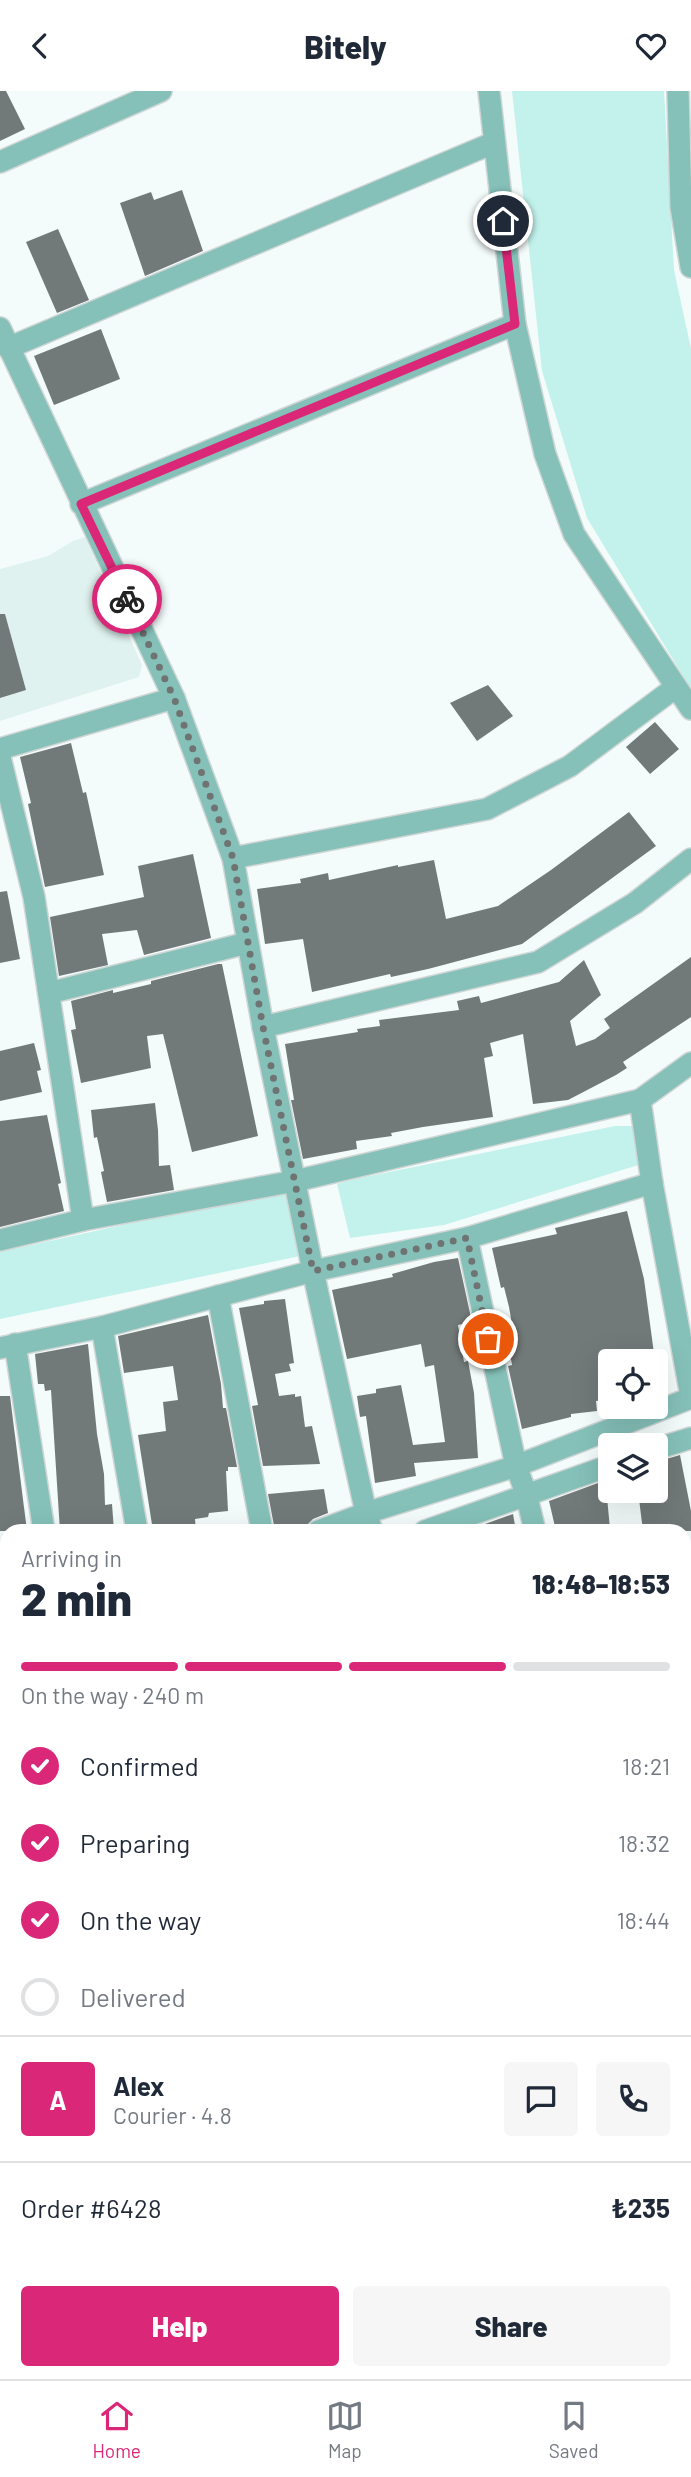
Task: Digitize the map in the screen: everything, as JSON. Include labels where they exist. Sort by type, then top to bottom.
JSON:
[{"type":"street","points":[[0,162],[161,91]]},
{"type":"street","points":[[489,91],[515,324],[545,454],[574,534],[691,709]]},
{"type":"street","points":[[678,91],[685,121],[681,207],[691,267]]},
{"type":"street","points":[[494,143],[4,338],[174,698],[233,858],[263,1027],[313,1271],[369,1522],[691,1397],[652,1183],[640,1100]]},
{"type":"street","points":[[81,504],[515,324]]},
{"type":"street","points":[[233,858],[487,809],[570,766],[676,687]]},
{"type":"street","points":[[0,749],[174,698]]},
{"type":"street","points":[[0,757],[34,897],[83,1220]]},
{"type":"street","points":[[263,1027],[538,962],[635,903],[691,859]]},
{"type":"street","points":[[49,993],[247,943]]},
{"type":"street","points":[[0,1240],[83,1220],[295,1181],[640,1100],[691,1063]]},
{"type":"street","points":[[43,1524],[8,1346],[103,1327],[313,1271],[467,1238],[652,1183]]},
{"type":"street","points":[[467,1238],[516,1466],[533,1524]]},
{"type":"street","points":[[218,1296],[261,1524]]},
{"type":"street","points":[[103,1327],[135,1524]]},
{"type":"street","points":[[668,1445],[691,1438]]},
{"type":"street","points":[[444,1524],[598,1469]]},
{"type":"shaded area","points":[[512,91],[664,91],[674,270],[691,349],[691,689],[587,518],[542,371]]},
{"type":"shaded area","points":[[85,537],[142,665],[139,677],[0,721],[0,569],[48,556]]},
{"type":"shaded area","points":[[615,1126],[634,1126],[645,1163],[444,1225],[350,1238],[337,1184]]},
{"type":"shaded area","points":[[281,1190],[291,1191],[300,1256],[0,1319],[0,1252]]},
{"type":"building","points":[[0,91],[6,91],[25,129],[0,141]]},
{"type":"building","points":[[182,190],[203,251],[145,276],[120,203],[151,192],[154,200]]},
{"type":"building","points":[[58,229],[89,300],[57,313],[26,242]]},
{"type":"building","points":[[101,329],[120,379],[54,405],[34,356]]},
{"type":"building","points":[[0,614],[5,614],[26,690],[0,698]]},
{"type":"building","points":[[488,685],[513,716],[477,741],[450,703]]},
{"type":"building","points":[[655,722],[679,749],[650,774],[626,747]]},
{"type":"building","points":[[71,743],[83,793],[86,792],[104,875],[45,887],[28,804],[31,803],[20,757]]},
{"type":"building","points":[[629,812],[656,846],[522,944],[428,969],[391,977],[390,974],[312,992],[303,939],[265,944],[257,889],[301,883],[300,879],[328,873],[329,880],[434,860],[446,919],[498,906]]},
{"type":"building","points":[[193,854],[211,938],[144,955],[137,930],[102,934],[108,965],[59,976],[50,917],[144,897],[138,866]]},
{"type":"building","points":[[7,891],[20,959],[0,963],[0,892]]},
{"type":"building","points":[[691,957],[691,1017],[623,1062],[627,1068],[568,1100],[533,1104],[523,1034],[490,1043],[493,1056],[484,1058],[493,1117],[391,1133],[392,1136],[356,1141],[357,1149],[303,1159],[291,1100],[294,1100],[285,1044],[358,1032],[357,1029],[380,1026],[379,1020],[459,1010],[457,1001],[479,996],[481,1003],[559,982],[584,960],[601,995],[570,1021],[576,1046],[595,1039],[610,1028],[604,1019]]},
{"type":"building","points":[[222,964],[258,1136],[192,1152],[163,1034],[147,1036],[151,1068],[81,1083],[71,1030],[76,1029],[71,1001],[151,984],[151,981]]},
{"type":"building","points":[[34,1043],[41,1070],[37,1071],[42,1092],[0,1101],[0,1051]]},
{"type":"building","points":[[155,1103],[159,1166],[170,1165],[174,1190],[107,1202],[101,1172],[104,1171],[97,1137],[94,1138],[91,1110]]},
{"type":"building","points":[[47,1115],[64,1211],[0,1227],[0,1121]]},
{"type":"building","points":[[627,1211],[644,1279],[653,1349],[598,1349],[597,1411],[571,1414],[571,1417],[522,1429],[508,1366],[512,1365],[507,1337],[514,1336],[504,1287],[501,1288],[492,1248],[557,1234],[555,1228]]},
{"type":"building","points":[[458,1258],[472,1322],[458,1325],[464,1362],[468,1361],[474,1393],[478,1458],[414,1463],[416,1476],[375,1483],[366,1416],[360,1417],[357,1396],[376,1393],[376,1389],[401,1385],[413,1445],[445,1442],[434,1365],[425,1367],[421,1344],[347,1359],[332,1290],[393,1277],[392,1274]]},
{"type":"building","points":[[285,1299],[294,1363],[289,1364],[291,1371],[275,1374],[279,1396],[301,1396],[305,1427],[312,1426],[320,1464],[263,1466],[252,1406],[258,1405],[239,1308]]},
{"type":"building","points":[[208,1315],[223,1408],[226,1408],[237,1467],[228,1467],[226,1471],[228,1511],[209,1513],[208,1517],[195,1519],[195,1524],[152,1524],[138,1435],[166,1431],[163,1402],[178,1400],[173,1366],[124,1373],[118,1336]]},
{"type":"building","points":[[88,1344],[104,1474],[105,1505],[112,1504],[113,1524],[60,1524],[51,1390],[45,1391],[44,1384],[38,1384],[35,1354]]},
{"type":"building","points":[[0,1396],[10,1396],[26,1524],[0,1524]]},
{"type":"building","points":[[680,1455],[691,1524],[642,1524],[640,1503],[668,1503],[668,1458]]},
{"type":"building","points":[[598,1483],[598,1503],[608,1503],[610,1524],[554,1524],[549,1501]]},
{"type":"building","points":[[324,1489],[328,1513],[308,1524],[274,1524],[268,1494]]},
{"type":"building","points":[[513,1514],[515,1524],[485,1524]]},
{"type":"way so far","points":[[127,599],[174,698],[233,858],[263,1027],[313,1271],[467,1238],[488,1339]]},
{"type":"route","points":[[127,599],[81,504],[515,324],[503,221]]}]
